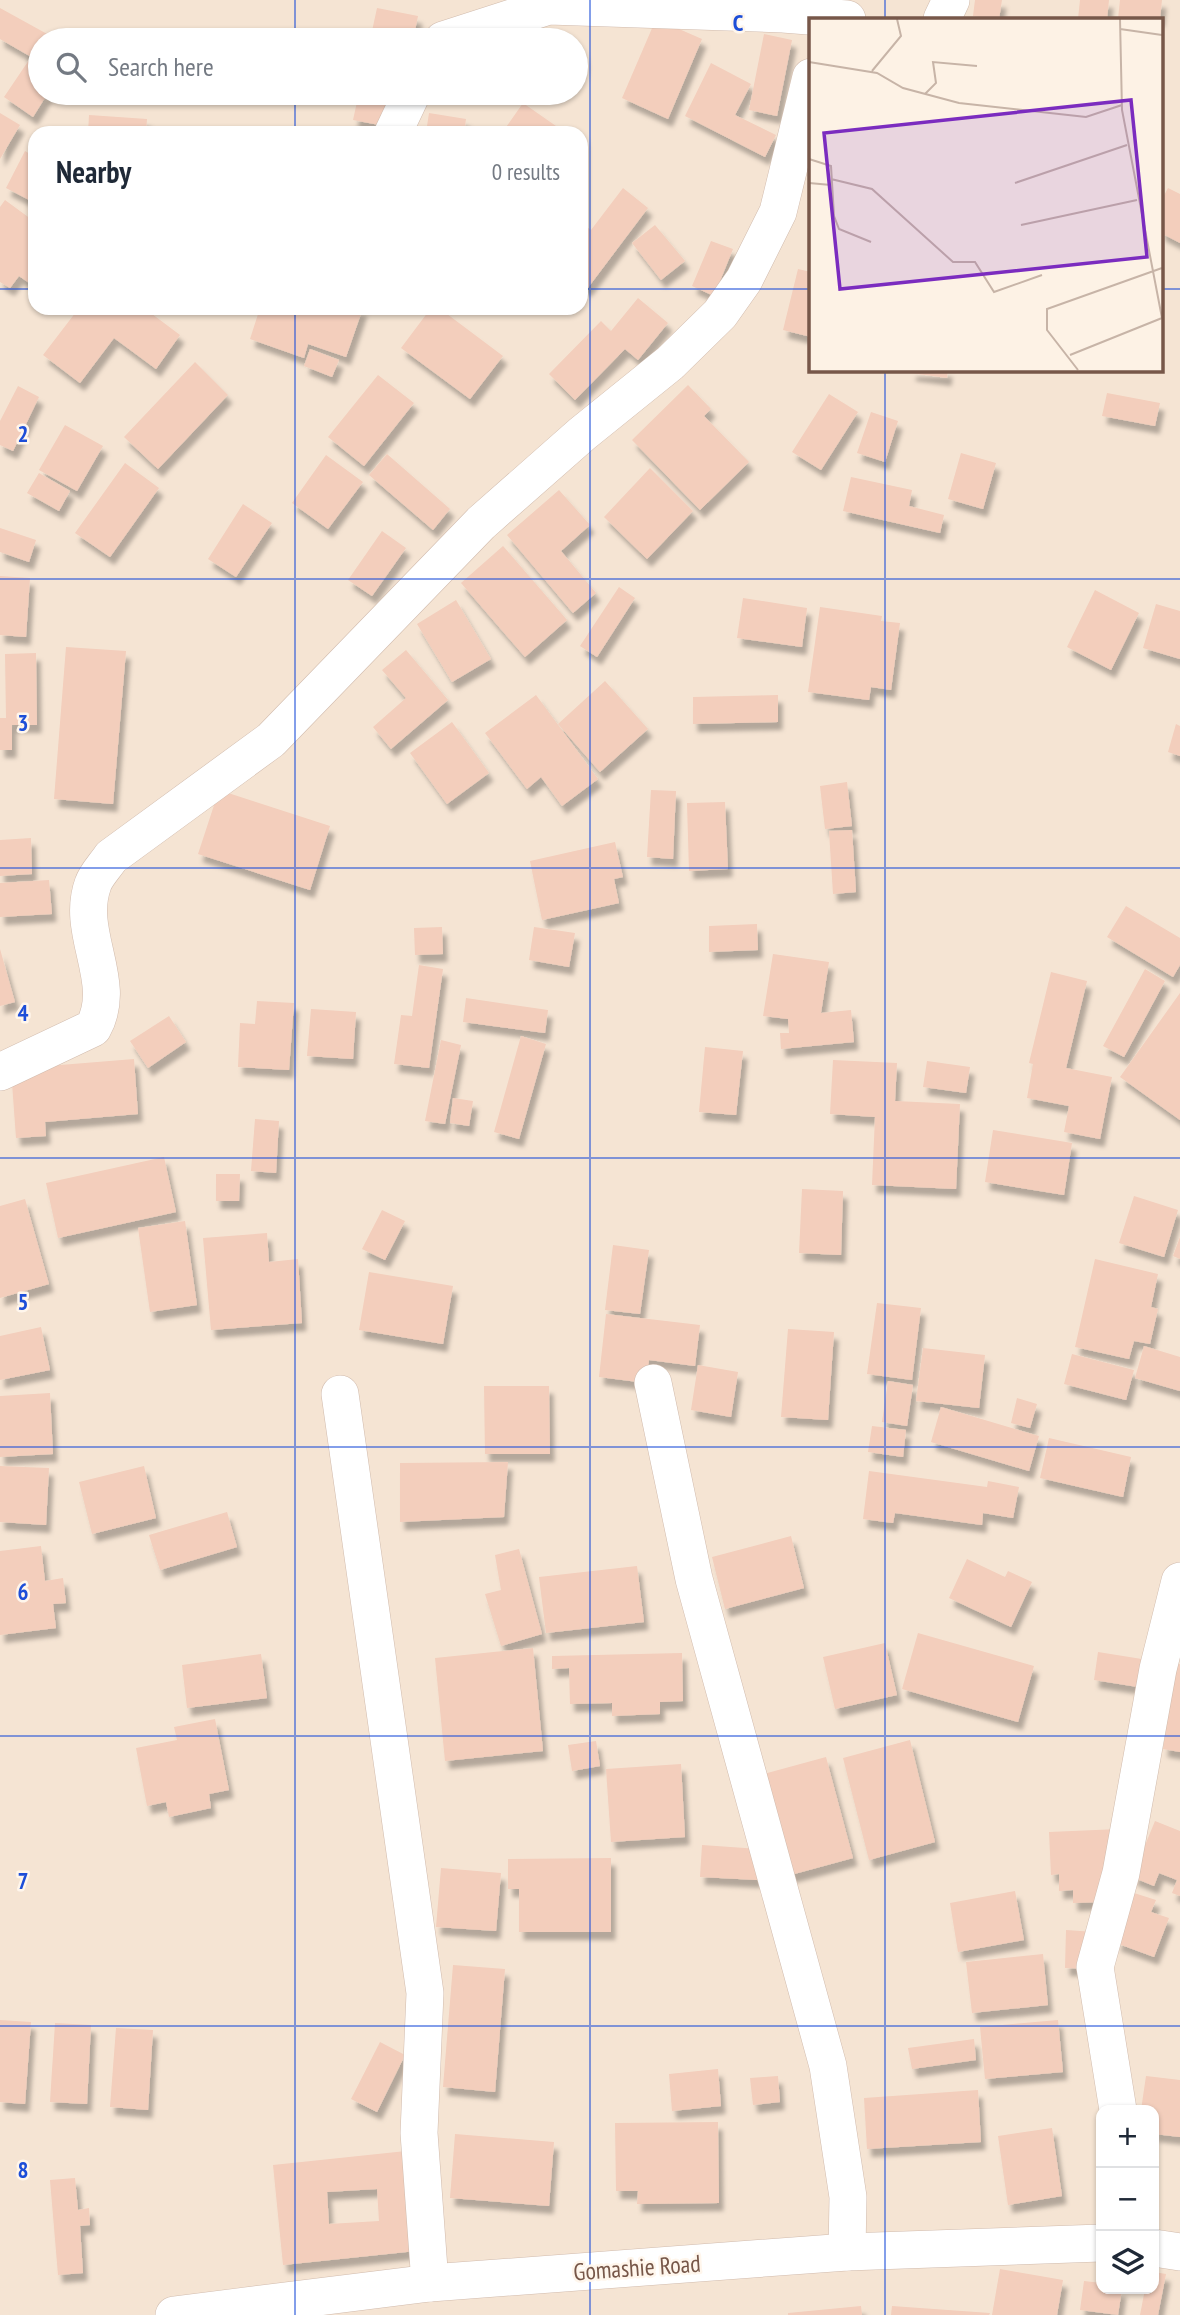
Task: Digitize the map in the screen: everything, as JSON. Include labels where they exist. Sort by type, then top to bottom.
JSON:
[{"type":"street","points":[[942,18],[951,0]]},
{"type":"street","points":[[480,28],[549,6],[784,7],[832,18]]},
{"type":"street","points":[[0,1072],[93,1028],[99,1017],[103,995],[89,929],[88,909],[93,883],[111,857],[271,740],[481,523],[582,434],[670,363],[720,314],[744,280],[778,212],[809,85]]},
{"type":"street","points":[[396,126],[406,105]]},
{"type":"street","points":[[653,1383],[694,1579],[828,2066],[848,2197],[848,2252]]},
{"type":"street","points":[[340,1394],[425,1993],[419,2133],[430,2283]]},
{"type":"street","points":[[1117,2105],[1095,1966],[1121,1873],[1158,1669],[1180,1581]]},
{"type":"street","name":"Gomashie Road","points":[[174,2315],[430,2283],[848,2252],[1096,2243]]},
{"type":"street","points":[[1159,2249],[1180,2252]]},
{"type":"shaded area","points":[[0,0],[1180,0],[1180,2315],[0,2315]]},
{"type":"building","points":[[975,0],[1002,0],[999,18],[973,16]]},
{"type":"building","points":[[1080,0],[1109,0],[1107,18],[1078,18]]},
{"type":"building","points":[[1120,0],[1162,0],[1160,18],[1118,18]]},
{"type":"building","points":[[0,8],[36,28],[28,28],[28,55],[0,39]]},
{"type":"building","points":[[377,8],[418,16],[416,28],[373,28]]},
{"type":"building","points":[[656,19],[702,39],[668,119],[622,98]]},
{"type":"building","points":[[764,34],[792,40],[777,116],[749,110]]},
{"type":"building","points":[[28,61],[28,105],[40,105],[33,117],[4,97]]},
{"type":"building","points":[[711,63],[751,84],[735,115],[776,135],[765,157],[685,116]]},
{"type":"building","points":[[356,105],[400,105],[395,126],[353,120]]},
{"type":"building","points":[[522,105],[526,105],[556,126],[507,126]]},
{"type":"building","points":[[0,113],[20,125],[0,159]]},
{"type":"building","points":[[429,113],[466,119],[465,126],[427,126]]},
{"type":"building","points":[[89,115],[147,119],[146,126],[88,126]]},
{"type":"building","points":[[25,151],[28,153],[28,199],[6,188]]},
{"type":"building","points":[[623,188],[648,208],[588,288],[588,228],[591,230]]},
{"type":"building","points":[[1168,188],[1180,194],[1180,243],[1162,234],[1162,199]]},
{"type":"building","points":[[5,200],[28,217],[28,282],[19,276],[10,288],[0,282],[0,207]]},
{"type":"building","points":[[655,225],[685,261],[661,280],[632,243]]},
{"type":"building","points":[[711,241],[733,249],[714,296],[692,286]]},
{"type":"building","points":[[798,269],[809,272],[809,336],[783,330]]},
{"type":"building","points":[[638,298],[668,323],[638,360],[625,349],[575,400],[549,374],[601,321],[611,331]]},
{"type":"building","points":[[74,315],[153,315],[180,335],[156,369],[114,338],[80,383],[43,355]]},
{"type":"building","points":[[258,315],[361,315],[346,357],[308,344],[304,358],[250,339]]},
{"type":"building","points":[[426,315],[448,315],[503,356],[470,399],[401,348]]},
{"type":"building","points":[[310,349],[339,360],[332,377],[304,366]]},
{"type":"building","points":[[195,362],[228,395],[158,469],[124,437]]},
{"type":"building","points":[[912,371],[948,371],[947,378]]},
{"type":"building","points":[[378,375],[414,403],[364,466],[328,437]]},
{"type":"building","points":[[688,385],[711,409],[704,416],[749,462],[700,510],[632,440]]},
{"type":"building","points":[[18,386],[39,397],[13,451],[0,445],[0,421]]},
{"type":"building","points":[[1107,393],[1160,403],[1155,426],[1102,416]]},
{"type":"building","points":[[829,394],[858,412],[821,470],[792,452]]},
{"type":"building","points":[[871,412],[898,421],[885,462],[857,453]]},
{"type":"building","points":[[65,425],[103,446],[77,491],[39,470]]},
{"type":"building","points":[[961,453],[996,463],[983,509],[948,499]]},
{"type":"building","points":[[387,454],[450,509],[433,530],[369,475]]},
{"type":"building","points":[[326,455],[363,482],[328,529],[292,503]]},
{"type":"building","points":[[125,463],[159,488],[110,557],[75,533]]},
{"type":"building","points":[[650,468],[693,511],[647,559],[604,517]]},
{"type":"building","points":[[39,473],[70,491],[59,511],[27,493]]},
{"type":"building","points":[[851,477],[912,490],[909,506],[944,515],[940,533],[843,511]]},
{"type":"building","points":[[559,490],[590,525],[561,551],[596,593],[573,613],[507,535]]},
{"type":"building","points":[[243,504],[272,523],[236,577],[208,559]]},
{"type":"building","points":[[0,528],[36,540],[29,562],[0,552]]},
{"type":"building","points":[[382,531],[406,548],[372,596],[348,580]]},
{"type":"building","points":[[503,546],[567,620],[525,657],[461,583]]},
{"type":"building","points":[[0,576],[30,578],[26,637],[0,635]]},
{"type":"building","points":[[619,587],[635,598],[597,657],[580,646]]},
{"type":"building","points":[[1095,590],[1139,613],[1111,670],[1067,647]]},
{"type":"building","points":[[743,598],[807,608],[802,647],[737,638]]},
{"type":"building","points":[[456,600],[491,659],[452,682],[417,624]]},
{"type":"building","points":[[1156,604],[1180,611],[1180,659],[1143,648]]},
{"type":"building","points":[[820,607],[882,616],[881,621],[900,623],[891,690],[871,687],[869,700],[808,692]]},
{"type":"building","points":[[66,647],[126,651],[113,804],[54,799]]},
{"type":"building","points":[[406,650],[448,700],[391,749],[373,727],[406,698],[382,670]]},
{"type":"building","points":[[36,653],[37,725],[12,725],[12,750],[0,750],[0,718],[6,718],[5,654]]},
{"type":"building","points":[[605,681],[648,729],[600,772],[558,724]]},
{"type":"building","points":[[536,695],[598,779],[562,806],[541,777],[527,789],[485,733]]},
{"type":"building","points":[[778,695],[778,722],[693,724],[693,697]]},
{"type":"building","points":[[452,722],[489,773],[447,804],[410,753]]},
{"type":"building","points":[[1176,724],[1180,726],[1180,756],[1168,752]]},
{"type":"building","points":[[847,782],[852,826],[825,829],[820,786]]},
{"type":"building","points":[[219,790],[330,826],[310,890],[198,854]]},
{"type":"building","points":[[651,790],[676,791],[673,859],[647,857]]},
{"type":"building","points":[[725,802],[728,869],[689,871],[687,803]]},
{"type":"building","points":[[852,830],[856,892],[833,894],[829,831]]},
{"type":"building","points":[[31,838],[32,874],[0,876],[0,840]]},
{"type":"building","points":[[615,842],[623,877],[614,879],[619,903],[542,920],[530,861]]},
{"type":"building","points":[[49,880],[52,914],[0,917],[0,883]]},
{"type":"building","points":[[1126,906],[1180,938],[1180,965],[1173,977],[1107,937]]},
{"type":"building","points":[[757,924],[758,950],[709,952],[709,926]]},
{"type":"building","points":[[442,927],[443,954],[415,955],[414,928]]},
{"type":"building","points":[[534,927],[575,933],[569,967],[529,960]]},
{"type":"building","points":[[0,949],[15,1002],[0,1006]]},
{"type":"building","points":[[773,954],[829,962],[821,1013],[851,1010],[854,1042],[781,1049],[780,1033],[789,1033],[788,1019],[763,1016]]},
{"type":"building","points":[[419,965],[443,969],[429,1068],[394,1064],[401,1015],[412,1016]]},
{"type":"building","points":[[1145,969],[1165,981],[1124,1057],[1103,1046]]},
{"type":"building","points":[[1051,972],[1087,981],[1066,1068],[1112,1077],[1100,1139],[1064,1132],[1069,1106],[1027,1098],[1033,1064],[1029,1063]]},
{"type":"building","points":[[1180,993],[1180,1120],[1120,1077]]},
{"type":"building","points":[[466,998],[548,1010],[545,1033],[463,1022]]},
{"type":"building","points":[[257,1001],[294,1003],[289,1070],[238,1067],[240,1023],[255,1024]]},
{"type":"building","points":[[311,1009],[356,1012],[353,1059],[307,1056]]},
{"type":"building","points":[[169,1016],[186,1042],[148,1068],[130,1041]]},
{"type":"building","points":[[521,1036],[546,1044],[519,1139],[494,1132]]},
{"type":"building","points":[[441,1040],[461,1045],[445,1124],[425,1121]]},
{"type":"building","points":[[705,1047],[743,1051],[736,1115],[699,1112]]},
{"type":"building","points":[[134,1059],[138,1114],[45,1122],[46,1136],[16,1138],[11,1069]]},
{"type":"building","points":[[833,1060],[897,1063],[895,1101],[960,1104],[956,1189],[872,1185],[875,1117],[830,1114]]},
{"type":"building","points":[[927,1061],[970,1067],[966,1093],[923,1087]]},
{"type":"building","points":[[453,1098],[473,1101],[469,1126],[450,1123]]},
{"type":"building","points":[[255,1119],[279,1121],[276,1173],[251,1171]]},
{"type":"building","points":[[993,1130],[1072,1143],[1064,1195],[985,1182]]},
{"type":"building","points":[[164,1157],[176,1212],[58,1238],[46,1183]]},
{"type":"building","points":[[216,1174],[240,1174],[239,1201],[216,1201]]},
{"type":"building","points":[[802,1189],[843,1191],[841,1255],[799,1253]]},
{"type":"building","points":[[1134,1196],[1178,1210],[1164,1257],[1119,1243]]},
{"type":"building","points":[[25,1199],[49,1284],[0,1298],[0,1206]]},
{"type":"building","points":[[382,1210],[405,1221],[385,1260],[362,1249]]},
{"type":"building","points":[[185,1221],[197,1305],[150,1312],[138,1228]]},
{"type":"building","points":[[267,1233],[269,1262],[298,1259],[302,1323],[211,1330],[203,1238]]},
{"type":"building","points":[[1180,1237],[1180,1259],[1173,1256]]},
{"type":"building","points":[[613,1245],[649,1250],[640,1314],[605,1310]]},
{"type":"building","points":[[1095,1259],[1158,1274],[1151,1307],[1158,1309],[1150,1344],[1134,1341],[1129,1359],[1075,1347]]},
{"type":"building","points":[[369,1272],[453,1286],[443,1344],[359,1330]]},
{"type":"building","points":[[877,1303],[921,1308],[912,1380],[867,1374]]},
{"type":"building","points":[[606,1314],[700,1325],[695,1366],[649,1360],[646,1383],[599,1377]]},
{"type":"building","points":[[41,1327],[50,1370],[0,1380],[0,1336]]},
{"type":"building","points":[[788,1329],[834,1332],[828,1420],[781,1417]]},
{"type":"building","points":[[1144,1346],[1180,1357],[1180,1391],[1135,1378]]},
{"type":"building","points":[[923,1348],[985,1355],[979,1408],[916,1401]]},
{"type":"building","points":[[1072,1354],[1134,1370],[1126,1400],[1064,1384]]},
{"type":"building","points":[[698,1365],[738,1372],[731,1417],[691,1410]]},
{"type":"building","points":[[888,1381],[913,1385],[907,1426],[882,1422]]},
{"type":"building","points":[[484,1386],[549,1386],[550,1454],[485,1454]]},
{"type":"building","points":[[50,1393],[53,1454],[0,1457],[0,1396]]},
{"type":"building","points":[[1017,1398],[1037,1404],[1030,1428],[1011,1423]]},
{"type":"building","points":[[941,1407],[1039,1436],[1029,1471],[931,1442]]},
{"type":"building","points":[[872,1426],[906,1430],[903,1457],[868,1452]]},
{"type":"building","points":[[1049,1438],[1131,1457],[1123,1497],[1040,1478]]},
{"type":"building","points":[[508,1462],[504,1517],[400,1522],[400,1463]]},
{"type":"building","points":[[0,1466],[49,1468],[46,1525],[0,1522]]},
{"type":"building","points":[[144,1466],[156,1518],[92,1534],[79,1482]]},
{"type":"building","points":[[869,1471],[987,1487],[988,1481],[1019,1487],[1013,1518],[983,1513],[982,1525],[895,1513],[893,1523],[863,1519]]},
{"type":"building","points":[[227,1512],[237,1547],[160,1570],[149,1535]]},
{"type":"building","points":[[791,1536],[804,1588],[725,1609],[712,1557]]},
{"type":"building","points":[[41,1546],[45,1581],[63,1578],[66,1603],[53,1604],[56,1628],[0,1635],[0,1551]]},
{"type":"building","points":[[519,1549],[542,1634],[501,1646],[485,1594],[501,1590],[495,1555]]},
{"type":"building","points":[[967,1559],[1005,1577],[1008,1571],[1032,1582],[1011,1627],[949,1598]]},
{"type":"building","points":[[637,1566],[644,1622],[546,1633],[539,1577]]},
{"type":"building","points":[[918,1633],[1034,1666],[1018,1722],[902,1689]]},
{"type":"building","points":[[885,1643],[897,1695],[835,1709],[823,1657]]},
{"type":"building","points":[[533,1648],[543,1751],[445,1761],[435,1658]]},
{"type":"building","points":[[1098,1652],[1148,1660],[1144,1688],[1094,1680]]},
{"type":"building","points":[[682,1653],[683,1701],[660,1702],[660,1714],[612,1716],[612,1703],[570,1704],[569,1668],[552,1669],[552,1656]]},
{"type":"building","points":[[261,1654],[267,1698],[187,1708],[182,1665]]},
{"type":"building","points":[[1175,1663],[1180,1664],[1180,1752],[1163,1749]]},
{"type":"building","points":[[215,1719],[229,1790],[209,1794],[211,1808],[169,1817],[166,1802],[147,1806],[136,1748],[177,1740],[174,1727]]},
{"type":"building","points":[[910,1740],[935,1842],[869,1860],[843,1758]]},
{"type":"building","points":[[596,1741],[600,1766],[572,1771],[568,1745]]},
{"type":"building","points":[[826,1757],[853,1858],[787,1876],[760,1775]]},
{"type":"building","points":[[681,1764],[685,1837],[611,1842],[606,1769]]},
{"type":"building","points":[[1155,1821],[1180,1831],[1180,1896],[1172,1893],[1177,1880],[1159,1873],[1154,1886],[1132,1877]]},
{"type":"building","points":[[1119,1829],[1104,1902],[1073,1903],[1073,1890],[1059,1891],[1059,1874],[1051,1875],[1049,1832]]},
{"type":"building","points":[[702,1845],[759,1849],[757,1880],[700,1877]]},
{"type":"building","points":[[611,1858],[611,1932],[519,1932],[519,1889],[508,1889],[508,1859]]},
{"type":"building","points":[[441,1868],[501,1873],[496,1931],[436,1927]]},
{"type":"building","points":[[1015,1891],[1024,1940],[958,1952],[950,1903]]},
{"type":"building","points":[[1134,1893],[1156,1900],[1151,1912],[1169,1918],[1154,1957],[1116,1943]]},
{"type":"building","points":[[1066,1930],[1095,1932],[1093,1969],[1065,1968]]},
{"type":"building","points":[[1043,1954],[1048,2005],[972,2013],[966,1962]]},
{"type":"building","points":[[453,1965],[505,1969],[495,2092],[443,2087]]},
{"type":"building","points":[[0,2020],[31,2022],[25,2104],[0,2102]]},
{"type":"building","points":[[1058,2020],[1063,2072],[985,2079],[980,2027]]},
{"type":"building","points":[[55,2023],[91,2025],[87,2104],[50,2102]]},
{"type":"building","points":[[116,2028],[153,2030],[148,2110],[110,2107]]},
{"type":"building","points":[[974,2039],[976,2060],[912,2069],[908,2048]]},
{"type":"building","points":[[380,2042],[405,2055],[377,2112],[351,2099]]},
{"type":"building","points":[[718,2069],[721,2106],[672,2111],[669,2074]]},
{"type":"building","points":[[778,2076],[780,2102],[753,2105],[750,2078]]},
{"type":"building","points":[[1146,2076],[1180,2080],[1180,2137],[1159,2135],[1159,2105],[1142,2105]]},
{"type":"building","points":[[978,2090],[981,2142],[867,2149],[864,2098]]},
{"type":"building","points":[[718,2122],[719,2203],[637,2204],[638,2191],[616,2191],[615,2123]]},
{"type":"building","points":[[1052,2128],[1062,2196],[1008,2205],[998,2136]]},
{"type":"building","points":[[455,2134],[554,2142],[549,2206],[450,2198]]},
{"type":"building","points":[[406,2151],[416,2251],[283,2265],[273,2165]],"holes":[[[377,2189],[379,2221],[329,2224],[327,2192]]]},
{"type":"building","points":[[75,2178],[78,2210],[89,2208],[90,2225],[80,2226],[83,2273],[58,2275],[50,2180]]},
{"type":"building","points":[[1000,2269],[1063,2280],[1057,2315],[992,2315]]},
{"type":"building","points":[[1159,2273],[1166,2274],[1158,2315],[1140,2315],[1144,2294],[1159,2294]]},
{"type":"building","points":[[1084,2281],[1096,2282],[1096,2294],[1121,2294],[1118,2315],[1080,2310]]},
{"type":"building","points":[[861,2306],[862,2315],[788,2315],[788,2313]]},
{"type":"building","points":[[892,2306],[990,2313],[891,2315]]}]
